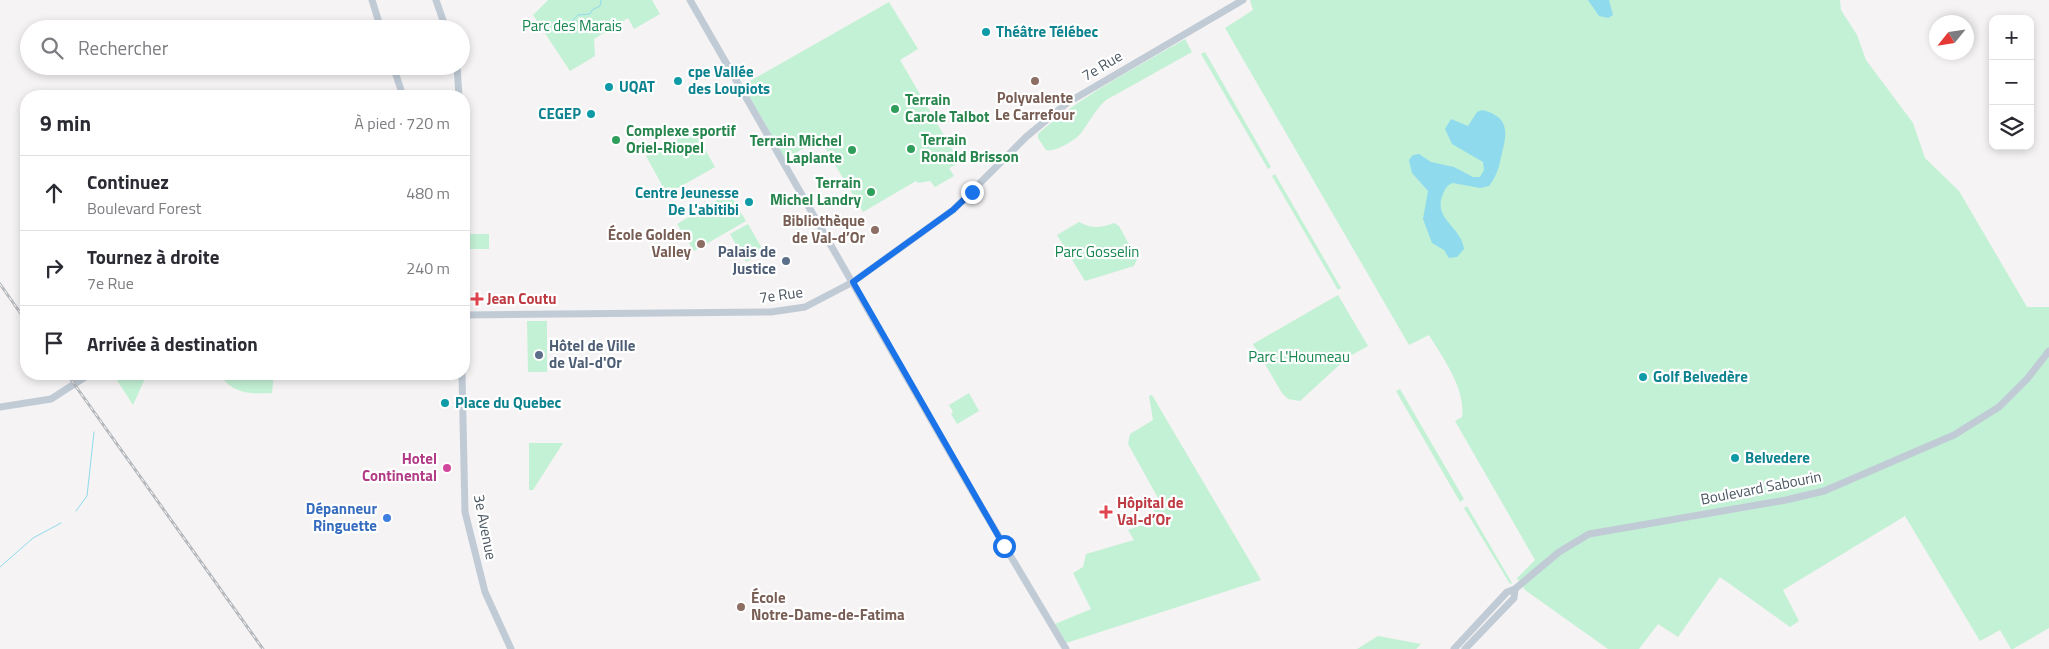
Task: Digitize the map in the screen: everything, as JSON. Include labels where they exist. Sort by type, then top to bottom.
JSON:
[{"type":"street","points":[[372,0],[378,20]]},
{"type":"street","points":[[436,0],[443,20]]},
{"type":"street","points":[[690,0],[981,506],[1066,649]]},
{"type":"street","name":"7e Rue","points":[[470,315],[782,312],[813,304],[853,282],[953,210],[1026,137],[1067,104],[1243,0]]},
{"type":"street","points":[[396,75],[401,90]]},
{"type":"street","points":[[458,75],[459,90]]},
{"type":"street","name":"Boulevard Sabourin","points":[[1454,649],[1507,592],[1515,589],[1559,552],[1589,534],[1786,500],[1824,490],[1954,435],[1999,407],[2027,379],[2049,351]]},
{"type":"street","points":[[0,407],[51,399],[81,380]]},
{"type":"street","name":"3e Avenue","points":[[462,380],[466,512],[485,592],[509,649]]},
{"type":"street","name":"Boulevard Sabourin","points":[[1465,649],[1514,598],[1515,589]]},
{"type":"green space","name":"Parc des Marais","points":[[548,0],[652,0],[660,14],[634,29],[628,18],[594,39],[595,56],[570,71],[533,15]]},
{"type":"green space","points":[[1250,0],[1840,0],[1841,10],[1857,35],[1866,60],[1913,123],[1925,158],[1959,191],[2027,307],[2049,307],[2049,628],[2013,649],[2011,649],[2000,630],[1980,641],[1905,516],[1783,590],[1799,621],[1790,627],[1720,577],[1678,637],[1658,624],[1639,649],[1608,649],[1525,590],[1517,578],[1535,560],[1455,421],[1462,417],[1462,406],[1457,385],[1447,364],[1429,335],[1409,345],[1225,28],[1253,10]]},
{"type":"green space","points":[[889,2],[918,49],[900,60],[955,154],[952,156],[957,164],[949,168],[954,176],[935,187],[930,181],[918,183],[916,181],[863,212],[820,139],[785,159],[743,85]]},
{"type":"green space","points":[[1185,39],[1192,52],[1106,100],[1078,136],[1059,148],[1046,150],[1038,138],[1038,134],[1055,120],[1109,83]]},
{"type":"green space","points":[[1205,52],[1271,167],[1268,169],[1201,54]]},
{"type":"green space","points":[[694,130],[715,167],[667,194],[646,156]]},
{"type":"green space","points":[[1275,174],[1341,288],[1338,290],[1272,176]]},
{"type":"green space","points":[[729,193],[746,221],[694,251],[677,224]]},
{"type":"green space","name":"Parc Gosselin","points":[[1079,222],[1092,227],[1114,223],[1119,226],[1137,259],[1134,266],[1085,281],[1057,235]]},
{"type":"green space","points":[[748,224],[764,252],[746,262],[730,234]]},
{"type":"green space","points":[[470,234],[489,234],[489,249],[470,249]]},
{"type":"green space","name":"Parc L'Houmeau","points":[[1338,295],[1368,346],[1348,357],[1300,401],[1288,399],[1282,393],[1253,344]]},
{"type":"green space","points":[[527,321],[547,321],[547,372],[528,372]]},
{"type":"green space","points":[[117,380],[144,380],[133,405]]},
{"type":"green space","points":[[273,380],[272,393],[249,393],[236,389],[224,381]]},
{"type":"green space","points":[[1400,389],[1464,499],[1460,502],[1396,391]]},
{"type":"green space","points":[[969,393],[979,411],[957,424],[951,414],[953,412],[949,405]]},
{"type":"green space","points":[[1152,395],[1261,580],[1066,643],[1055,624],[1091,609],[1073,573],[1083,567],[1086,554],[1134,540],[1128,530],[1138,526],[1149,526],[1158,498],[1128,444],[1130,434],[1153,420],[1149,396]]},
{"type":"green space","points":[[529,443],[563,443],[533,490],[529,490]]},
{"type":"green space","points":[[1467,506],[1512,583],[1510,584],[1464,508]]},
{"type":"green space","points":[[1378,636],[1421,644],[1416,649],[1357,649]]},
{"type":"water","points":[[1588,0],[1609,0],[1613,15],[1608,18],[1599,16]]},
{"type":"water","points":[[1482,110],[1498,117],[1502,122],[1505,128],[1505,141],[1497,172],[1489,186],[1480,188],[1453,183],[1448,186],[1443,194],[1441,210],[1462,241],[1464,249],[1457,257],[1449,258],[1444,250],[1432,243],[1423,219],[1428,191],[1412,173],[1409,160],[1413,155],[1419,154],[1431,162],[1454,167],[1473,177],[1480,177],[1484,170],[1483,162],[1452,144],[1445,129],[1451,119],[1468,126],[1477,112]]},
{"type":"waterway","points":[[560,33],[578,15],[590,14],[592,10],[600,6],[601,0]]},
{"type":"waterway","points":[[76,511],[87,496],[94,432]]},
{"type":"waterway","points":[[0,567],[33,538],[61,523]]},
{"type":"railway","points":[[0,284],[20,312]]},
{"type":"railway","points":[[71,380],[263,649]]},
{"type":"place","name":"Théâtre Télébec","points":[[986,32]]},
{"type":"place","name":"cpe Vallée des Loupiots","points":[[678,81]]},
{"type":"place","name":"Polyvalente Le Carrefour","points":[[1035,81]]},
{"type":"place","name":"UQAT","points":[[609,87]]},
{"type":"place","name":"Terrain Carole Talbot","points":[[895,109]]},
{"type":"place","name":"CEGEP","points":[[591,114]]},
{"type":"place","name":"Complexe sportif Oriel-Riopel","points":[[616,140]]},
{"type":"place","name":"Terrain Ronald Brisson","points":[[911,149]]},
{"type":"place","name":"Terrain Michel Laplante","points":[[852,150]]},
{"type":"place","name":"Terrain Michel Landry","points":[[871,192]]},
{"type":"place","name":"Centre Jeunesse De L'abitibi","points":[[749,202]]},
{"type":"place","name":"Bibliothèque de Val-d’Or","points":[[875,230]]},
{"type":"place","name":"École Golden Valley","points":[[701,244]]},
{"type":"place","name":"Palais de Justice","points":[[786,261]]},
{"type":"place","name":"Jean Coutu","points":[[477,299]]},
{"type":"place","name":"Hôtel de Ville de Val-d'Or","points":[[539,355]]},
{"type":"place","name":"Golf Belvedère","points":[[1643,377]]},
{"type":"place","name":"Place du Quebec","points":[[445,403]]},
{"type":"place","name":"Belvedere","points":[[1735,458]]},
{"type":"place","name":"Hotel Continental","points":[[447,468]]},
{"type":"place","name":"Hôpital de Val-d’Or","points":[[1106,512]]},
{"type":"place","name":"Dépanneur Ringuette","points":[[387,518]]},
{"type":"place","name":"École Notre-Dame-de-Fatima","points":[[741,607]]},
{"type":"route","points":[[972,192],[953,210],[853,282],[1004,546]]}]
